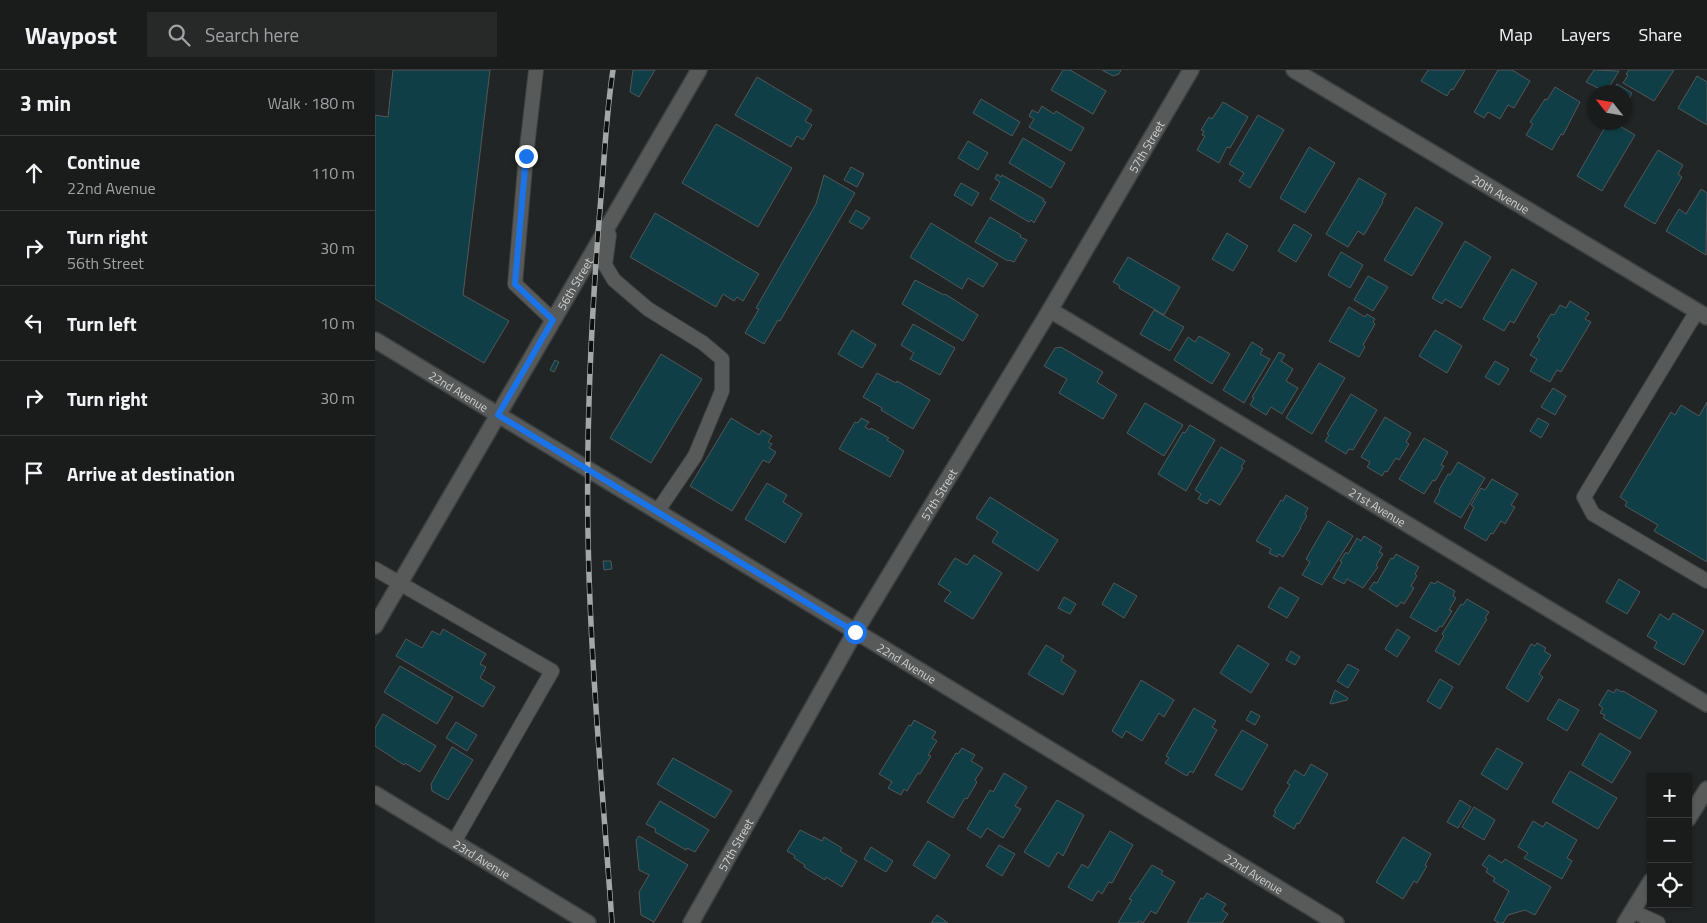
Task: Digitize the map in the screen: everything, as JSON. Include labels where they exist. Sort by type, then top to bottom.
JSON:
[{"type":"street","name":"56th Street","points":[[375,626],[699,70]]},
{"type":"street","name":"57th Street","points":[[691,923],[855,632],[1050,310],[1191,70]]},
{"type":"street","name":"20th Avenue","points":[[1295,70],[1702,314]]},
{"type":"street","name":"21st Avenue","points":[[1050,310],[1707,704]]},
{"type":"street","name":"22nd Avenue","points":[[375,340],[1335,923]]},
{"type":"street","points":[[1689,818],[1707,789]]},
{"type":"street","name":"23rd Avenue","points":[[375,794],[588,923]]},
{"type":"street","points":[[1629,917],[1647,888]]},
{"type":"lane","points":[[536,70],[526,156],[515,284],[553,320]]},
{"type":"lane","points":[[605,231],[609,234],[605,265],[614,280],[648,309],[703,343],[722,359],[723,391],[695,456],[657,512]]},
{"type":"lane","points":[[1702,314],[1584,498],[1593,514],[1707,580]]},
{"type":"lane","points":[[375,569],[552,671],[455,842]]},
{"type":"lane","points":[[1629,917],[1657,923]]},
{"type":"building","points":[[393,70],[490,70],[463,295],[509,321],[484,363],[375,299],[375,115],[388,117]]},
{"type":"building","points":[[633,70],[655,70],[639,97],[630,92]]},
{"type":"building","points":[[1063,70],[1070,70],[1106,91],[1093,114],[1051,90]]},
{"type":"building","points":[[1102,70],[1121,70],[1119,74],[1113,76]]},
{"type":"building","points":[[1428,70],[1465,70],[1453,90],[1451,89],[1447,96],[1421,81]]},
{"type":"building","points":[[1498,70],[1512,70],[1530,81],[1514,108],[1508,105],[1500,119],[1488,112],[1484,118],[1474,112]]},
{"type":"building","points":[[1594,70],[1619,71],[1610,85],[1592,85],[1586,82]]},
{"type":"building","points":[[1629,70],[1674,70],[1654,101],[1632,88],[1632,85],[1623,83],[1628,75],[1626,74]]},
{"type":"building","points":[[1697,76],[1707,82],[1707,125],[1678,108]]},
{"type":"building","points":[[757,77],[812,110],[805,121],[812,125],[803,140],[797,136],[791,147],[735,115]]},
{"type":"building","points":[[1555,87],[1580,102],[1563,135],[1561,134],[1552,150],[1526,135],[1533,124],[1530,122]]},
{"type":"building","points":[[981,99],[1020,122],[1012,136],[973,113]]},
{"type":"building","points":[[1223,102],[1248,117],[1230,148],[1227,147],[1219,163],[1197,150],[1205,136],[1202,135],[1204,131],[1201,130],[1209,117],[1212,119]]},
{"type":"building","points":[[1042,106],[1054,114],[1056,111],[1084,128],[1071,151],[1029,127],[1034,119],[1029,116],[1032,110],[1038,113]]},
{"type":"building","points":[[1258,115],[1284,130],[1250,188],[1239,181],[1244,173],[1229,164]]},
{"type":"building","points":[[716,124],[792,168],[758,227],[682,183]]},
{"type":"building","points":[[1603,130],[1627,130],[1635,135],[1602,191],[1577,176]]},
{"type":"building","points":[[1023,138],[1065,163],[1051,188],[1009,163]]},
{"type":"building","points":[[968,141],[988,153],[978,170],[958,158]]},
{"type":"building","points":[[1309,147],[1335,163],[1305,213],[1280,198]]},
{"type":"building","points":[[1658,150],[1683,165],[1678,174],[1682,177],[1655,224],[1624,206]]},
{"type":"building","points":[[851,167],[864,174],[857,187],[844,180]]},
{"type":"building","points":[[997,174],[1044,199],[1043,201],[1046,202],[1034,223],[1031,220],[1029,222],[990,199],[1000,182],[995,179]]},
{"type":"building","points":[[824,175],[855,193],[780,321],[778,320],[764,344],[745,333],[759,309],[756,308],[816,204]]},
{"type":"building","points":[[1359,178],[1386,194],[1364,235],[1358,231],[1348,247],[1326,234]]},
{"type":"building","points":[[961,183],[979,193],[972,206],[954,195]]},
{"type":"building","points":[[1701,189],[1707,193],[1706,255],[1666,231],[1679,209],[1686,214]]},
{"type":"building","points":[[1416,207],[1443,223],[1412,276],[1384,260]]},
{"type":"building","points":[[856,210],[870,218],[862,229],[849,222]]},
{"type":"building","points":[[655,213],[759,274],[743,301],[737,297],[734,301],[723,294],[716,307],[630,257]]},
{"type":"building","points":[[990,217],[1027,240],[1014,262],[1008,261],[975,242]]},
{"type":"building","points":[[931,223],[998,264],[983,287],[968,278],[962,289],[910,257]]},
{"type":"building","points":[[1294,224],[1312,235],[1296,262],[1278,251]]},
{"type":"building","points":[[1227,233],[1248,246],[1233,271],[1212,259]]},
{"type":"building","points":[[1465,241],[1491,257],[1461,308],[1445,299],[1442,304],[1432,298]]},
{"type":"building","points":[[1341,252],[1363,265],[1350,288],[1328,275]]},
{"type":"building","points":[[1128,257],[1180,287],[1164,315],[1119,288],[1120,286],[1113,282]]},
{"type":"building","points":[[1512,269],[1537,283],[1514,323],[1510,321],[1504,331],[1483,319]]},
{"type":"building","points":[[1368,276],[1388,287],[1373,311],[1354,300]]},
{"type":"building","points":[[915,280],[945,294],[978,315],[963,341],[902,304]]},
{"type":"building","points":[[1570,301],[1589,313],[1585,319],[1591,322],[1561,372],[1557,370],[1550,382],[1530,371],[1537,359],[1530,355],[1540,339],[1537,337],[1551,314],[1554,315],[1560,305],[1566,308]]},
{"type":"building","points":[[1349,307],[1365,317],[1367,314],[1375,319],[1373,322],[1375,324],[1363,345],[1365,347],[1359,357],[1329,341]]},
{"type":"building","points":[[1154,310],[1184,327],[1170,351],[1140,334]]},
{"type":"building","points":[[913,324],[955,348],[940,375],[910,359],[914,353],[901,345]]},
{"type":"building","points":[[852,330],[876,345],[862,368],[838,354]]},
{"type":"building","points":[[1435,330],[1462,346],[1447,373],[1419,356]]},
{"type":"building","points":[[1199,336],[1230,354],[1212,384],[1174,360],[1188,337],[1195,342]]},
{"type":"building","points":[[1252,342],[1263,349],[1260,354],[1270,359],[1244,403],[1223,390]]},
{"type":"building","points":[[1061,347],[1103,372],[1097,382],[1117,395],[1103,419],[1059,393],[1067,379],[1044,366],[1055,348]]},
{"type":"building","points":[[1279,352],[1285,355],[1281,361],[1293,369],[1286,381],[1298,388],[1282,414],[1271,407],[1266,415],[1250,405],[1254,398],[1252,397]]},
{"type":"building","points":[[661,354],[702,379],[651,463],[610,438]]},
{"type":"building","points":[[555,360],[559,362],[554,372],[550,370]]},
{"type":"building","points":[[1495,361],[1509,369],[1499,385],[1485,377]]},
{"type":"building","points":[[1319,363],[1345,378],[1312,434],[1286,418]]},
{"type":"building","points":[[877,373],[896,383],[897,381],[930,400],[913,429],[863,397]]},
{"type":"building","points":[[1553,388],[1566,396],[1555,415],[1541,407]]},
{"type":"building","points":[[1351,394],[1377,410],[1353,450],[1349,449],[1346,454],[1325,441],[1329,435],[1327,434]]},
{"type":"building","points":[[1707,402],[1707,562],[1654,531],[1658,525],[1625,506],[1627,502],[1620,497],[1671,412],[1675,415],[1681,405],[1699,416]]},
{"type":"building","points":[[1145,403],[1183,425],[1164,456],[1127,433]]},
{"type":"building","points":[[1385,417],[1411,433],[1406,442],[1409,444],[1399,460],[1396,458],[1382,476],[1367,467],[1370,462],[1361,457]]},
{"type":"building","points":[[731,418],[759,435],[762,430],[772,436],[768,442],[772,444],[769,448],[776,452],[769,463],[763,460],[732,511],[690,486]]},
{"type":"building","points":[[861,418],[869,422],[865,427],[870,430],[871,428],[889,438],[887,440],[904,451],[890,477],[839,449],[855,422],[858,423]]},
{"type":"building","points":[[1538,418],[1549,424],[1541,438],[1530,431]]},
{"type":"building","points":[[1190,425],[1215,440],[1186,491],[1158,474],[1183,432],[1185,433]]},
{"type":"building","points":[[1424,438],[1448,452],[1441,465],[1444,466],[1424,494],[1399,479]]},
{"type":"building","points":[[1221,447],[1245,461],[1241,467],[1243,468],[1220,505],[1210,499],[1207,504],[1198,499],[1201,494],[1195,490]]},
{"type":"building","points":[[1458,462],[1485,478],[1461,518],[1434,502],[1448,474],[1450,475]]},
{"type":"building","points":[[1492,479],[1518,494],[1511,505],[1515,507],[1505,524],[1501,521],[1486,541],[1464,528],[1474,507],[1471,505],[1481,488],[1485,490]]},
{"type":"building","points":[[767,483],[787,495],[783,502],[802,514],[785,543],[745,519]]},
{"type":"building","points":[[1286,495],[1308,508],[1305,514],[1307,516],[1283,557],[1279,554],[1277,557],[1269,553],[1271,549],[1256,541]]},
{"type":"building","points":[[990,497],[1058,540],[1038,571],[992,542],[998,532],[976,518]]},
{"type":"building","points":[[1328,521],[1353,536],[1322,585],[1302,575],[1310,562],[1306,559]]},
{"type":"building","points":[[1364,536],[1382,547],[1379,552],[1383,554],[1376,565],[1378,567],[1363,588],[1347,579],[1344,584],[1333,578],[1346,552],[1348,554],[1357,538],[1361,541]]},
{"type":"building","points":[[1396,554],[1419,567],[1415,574],[1417,576],[1411,586],[1414,588],[1404,604],[1401,602],[1397,607],[1369,589],[1374,582],[1377,583],[1391,558],[1393,559]]},
{"type":"building","points":[[974,555],[1002,573],[973,619],[944,601],[951,592],[938,584],[955,558],[967,565]]},
{"type":"building","points":[[603,561],[611,561],[612,569],[604,570]]},
{"type":"building","points":[[1619,579],[1640,592],[1627,614],[1606,602]]},
{"type":"building","points":[[1437,581],[1455,591],[1453,596],[1456,598],[1449,610],[1452,611],[1442,627],[1440,626],[1436,632],[1410,617],[1431,582],[1435,584]]},
{"type":"building","points":[[1114,583],[1137,596],[1124,618],[1102,604]]},
{"type":"building","points":[[1280,587],[1299,598],[1287,618],[1268,607]]},
{"type":"building","points":[[1064,597],[1076,604],[1070,614],[1058,608]]},
{"type":"building","points":[[1467,599],[1489,612],[1485,618],[1487,619],[1459,665],[1435,651],[1444,636],[1442,634],[1461,604],[1463,605]]},
{"type":"building","points":[[1673,613],[1704,631],[1684,665],[1654,648],[1657,642],[1647,636],[1660,614],[1669,620]]},
{"type":"building","points":[[443,629],[486,654],[480,664],[486,667],[480,678],[495,687],[483,707],[396,656],[406,639],[422,648],[432,631],[440,635]]},
{"type":"building","points":[[1397,629],[1410,637],[1397,657],[1385,649]]},
{"type":"building","points":[[1537,643],[1546,648],[1544,651],[1551,655],[1539,674],[1543,677],[1528,702],[1506,688],[1531,644],[1535,646]]},
{"type":"building","points":[[1046,645],[1064,656],[1061,661],[1076,671],[1063,695],[1028,674]]},
{"type":"building","points":[[1238,645],[1269,664],[1251,693],[1220,673]]},
{"type":"building","points":[[1291,651],[1300,657],[1295,665],[1286,660]]},
{"type":"building","points":[[1348,664],[1359,670],[1348,688],[1337,681]]},
{"type":"building","points":[[400,666],[453,697],[437,724],[384,692]]},
{"type":"building","points":[[1440,679],[1453,687],[1440,709],[1427,701]]},
{"type":"building","points":[[1141,680],[1174,700],[1164,717],[1159,713],[1142,741],[1126,731],[1122,738],[1112,731]]},
{"type":"building","points":[[1616,689],[1623,691],[1657,711],[1640,739],[1603,718],[1605,715],[1600,713],[1603,708],[1599,705],[1608,690],[1614,693]]},
{"type":"building","points":[[1335,690],[1348,698],[1347,700],[1331,704]]},
{"type":"building","points":[[1559,699],[1579,710],[1567,731],[1547,719]]},
{"type":"building","points":[[1194,708],[1216,721],[1212,727],[1217,730],[1193,773],[1190,771],[1187,776],[1165,763],[1169,758],[1166,756]]},
{"type":"building","points":[[1251,711],[1260,716],[1255,725],[1246,720]]},
{"type":"building","points":[[383,714],[436,746],[420,772],[405,763],[404,765],[375,746],[375,728]]},
{"type":"building","points":[[914,720],[936,732],[932,738],[937,741],[928,755],[931,756],[920,774],[918,773],[907,791],[904,789],[901,795],[888,788],[892,782],[879,774]]},
{"type":"building","points":[[456,722],[477,735],[467,751],[446,738]]},
{"type":"building","points":[[1242,730],[1268,745],[1242,790],[1215,775]]},
{"type":"building","points":[[1600,733],[1631,752],[1612,783],[1582,765]]},
{"type":"building","points":[[452,747],[473,760],[448,800],[432,791],[431,784]]},
{"type":"building","points":[[962,748],[975,755],[971,761],[983,768],[975,780],[977,782],[967,799],[965,798],[953,818],[927,802],[956,753],[958,754]]},
{"type":"building","points":[[1497,748],[1523,763],[1507,790],[1481,774]]},
{"type":"building","points":[[673,758],[732,791],[715,818],[657,784]]},
{"type":"building","points":[[1311,764],[1328,774],[1299,824],[1297,823],[1294,829],[1273,816],[1276,812],[1274,811],[1290,785],[1287,783],[1295,770],[1304,776]]},
{"type":"building","points":[[1570,771],[1617,798],[1598,829],[1552,802]]},
{"type":"building","points":[[1004,773],[1027,787],[1015,806],[1021,809],[1003,838],[987,828],[981,838],[967,829],[990,790],[993,792]]},
{"type":"building","points":[[1057,800],[1084,815],[1063,856],[1058,852],[1049,867],[1024,852]]},
{"type":"building","points":[[1460,800],[1471,807],[1458,828],[1447,822]]},
{"type":"building","points":[[660,801],[709,830],[695,852],[687,848],[686,850],[655,832],[656,829],[646,824]]},
{"type":"building","points":[[1474,807],[1495,820],[1484,840],[1462,827]]},
{"type":"building","points":[[1533,821],[1543,827],[1546,822],[1577,840],[1567,858],[1572,861],[1562,879],[1524,858],[1528,853],[1518,847]]},
{"type":"building","points":[[800,830],[822,841],[824,837],[842,848],[840,851],[857,861],[842,887],[826,877],[825,880],[804,867],[805,865],[787,851]]},
{"type":"building","points":[[1110,831],[1133,845],[1112,883],[1109,882],[1102,894],[1098,891],[1092,901],[1068,887],[1082,864],[1088,868]]},
{"type":"building","points":[[639,836],[688,865],[654,922],[641,915],[639,892],[649,875],[639,870],[636,840]]},
{"type":"building","points":[[1403,837],[1431,854],[1425,865],[1427,866],[1417,883],[1414,881],[1403,899],[1376,882]]},
{"type":"building","points":[[928,841],[950,855],[935,879],[913,865]]},
{"type":"building","points":[[999,845],[1015,854],[1002,876],[986,866]]},
{"type":"building","points":[[871,847],[893,861],[886,872],[864,859]]},
{"type":"building","points":[[1489,855],[1502,863],[1505,859],[1551,887],[1535,915],[1525,910],[1508,915],[1503,923],[1494,920],[1509,891],[1493,881],[1495,878],[1486,872],[1488,869],[1482,865]]},
{"type":"building","points":[[1152,865],[1163,871],[1161,874],[1175,882],[1156,914],[1151,911],[1143,923],[1139,921],[1138,923],[1118,923],[1132,900],[1129,899]]},
{"type":"building","points":[[1207,893],[1226,904],[1222,910],[1228,914],[1222,923],[1187,923],[1201,898],[1203,899]]},
{"type":"building","points":[[937,915],[948,923],[931,923]]},
{"type":"railway","points":[[612,923],[591,630],[588,489],[589,402],[598,228],[613,70]]},
{"type":"route","points":[[526,156],[515,284],[553,320],[498,415],[855,632]]}]
